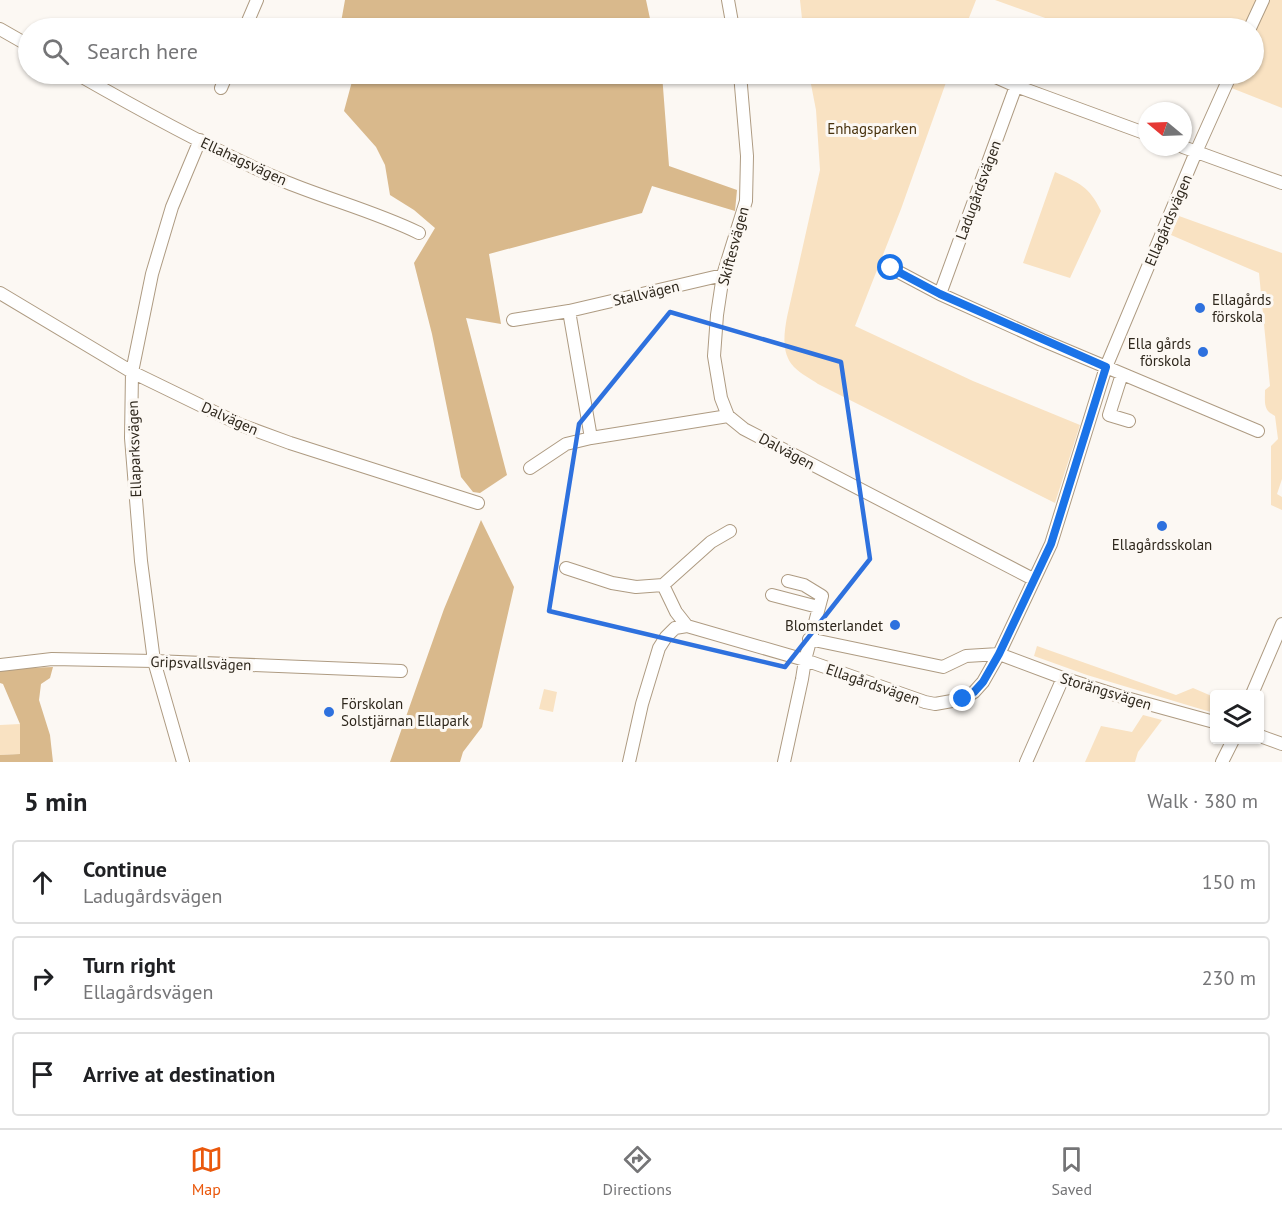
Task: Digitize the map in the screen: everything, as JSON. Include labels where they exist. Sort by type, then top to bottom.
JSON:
[{"type":"street","points":[[249,18],[257,0]]},
{"type":"street","points":[[728,0],[731,18]]},
{"type":"street","points":[[1255,18],[1263,0]]},
{"type":"street","points":[[0,29],[18,39]]},
{"type":"street","name":"Ellahagsvägen","points":[[95,84],[200,141],[287,182],[394,221],[419,233]]},
{"type":"street","points":[[221,88],[223,84]]},
{"type":"street","name":"Skiftesvägen","points":[[728,416],[721,398],[714,356],[723,275],[746,201],[747,156],[742,84]]},
{"type":"street","points":[[1012,84],[1138,131]]},
{"type":"street","name":"Ellagårdsvägen","points":[[687,626],[805,660],[925,702],[949,703],[963,699],[974,692],[983,682],[999,654],[1051,544],[1106,367],[1227,84]]},
{"type":"street","name":"Ladugårdsvägen","points":[[940,294],[1016,86]]},
{"type":"street","name":"Ellaparksvägen","points":[[183,762],[154,661],[141,561],[131,438],[132,372],[152,274],[172,207],[200,141]]},
{"type":"street","points":[[1192,150],[1282,183]]},
{"type":"street","points":[[891,268],[940,294],[1258,431]]},
{"type":"street","name":"Stallvägen","points":[[513,320],[569,311],[723,275]]},
{"type":"street","name":"Dalvägen","points":[[0,293],[132,372],[241,425],[330,457],[478,503]]},
{"type":"street","points":[[569,311],[591,438]]},
{"type":"street","points":[[1122,374],[1109,415],[1129,421]]},
{"type":"street","points":[[530,468],[566,444],[728,416]]},
{"type":"street","name":"Dalvägen","points":[[728,416],[744,429],[1033,579]]},
{"type":"street","points":[[566,568],[612,583],[636,587],[663,585],[711,542],[730,531]]},
{"type":"street","points":[[784,762],[809,639],[822,596],[804,585],[788,581]]},
{"type":"street","points":[[629,762],[642,704],[659,648],[675,628],[687,626],[676,612],[663,585]]},
{"type":"street","points":[[772,595],[818,608]]},
{"type":"street","points":[[1254,690],[1282,624]]},
{"type":"street","points":[[809,639],[943,667],[966,656],[999,654]]},
{"type":"street","name":"Storängsvägen","points":[[999,654],[1138,702],[1210,721]]},
{"type":"street","name":"Gripsvallsvägen","points":[[0,665],[52,659],[401,671]]},
{"type":"street","points":[[1026,762],[1063,678]]},
{"type":"street","points":[[1264,737],[1282,744]]},
{"type":"street","points":[[1222,762],[1231,744]]},
{"type":"highlighted area","points":[[670,312],[841,362],[870,559],[785,667],[549,611],[579,424]]},
{"type":"green space","points":[[800,0],[976,0],[969,18],[802,18]]},
{"type":"green space","points":[[995,0],[1282,0],[1282,108],[1221,84],[1264,84],[1264,18],[1045,18]]},
{"type":"green space","name":"Enhagsparken","points":[[811,84],[945,84],[901,209],[855,326],[973,381],[1080,425],[1055,503],[818,384],[790,362],[784,343],[786,323],[820,170],[816,110]]},
{"type":"green space","points":[[1055,172],[1071,179],[1088,191],[1101,211],[1070,278],[1023,263]]},
{"type":"green space","points":[[1179,216],[1282,253],[1282,479],[1277,494],[1282,497],[1282,510],[1271,505],[1271,446],[1278,439],[1275,416],[1268,411],[1265,402],[1265,390],[1270,386],[1259,273],[1171,235]]},
{"type":"green space","points":[[1037,646],[1176,695],[1193,688],[1210,695],[1210,712],[1087,675],[1034,656]]},
{"type":"green space","points":[[544,689],[557,692],[553,712],[539,709]]},
{"type":"green space","points":[[1143,715],[1162,720],[1138,752],[1135,762],[1085,762],[1101,726],[1132,732]]},
{"type":"green space","points":[[20,724],[20,754],[0,755],[0,725]]},
{"type":"shaded area","points":[[345,0],[646,0],[650,18],[342,18]]},
{"type":"shaded area","points":[[351,84],[663,84],[669,166],[737,190],[735,211],[652,186],[642,213],[489,254],[501,324],[466,318],[507,475],[480,493],[473,492],[461,477],[432,334],[414,263],[435,228],[414,210],[390,195],[385,165],[376,147],[344,111]]},
{"type":"shaded area","points":[[481,520],[514,587],[482,727],[463,752],[460,762],[390,762],[444,609]]},
{"type":"shaded area","points":[[53,667],[50,678],[41,684],[39,700],[50,735],[53,762],[0,762],[0,755],[20,754],[20,724],[3,684],[0,683],[0,669]]},
{"type":"place","name":"Ellagårds förskola","points":[[1200,308]]},
{"type":"place","name":"Ella gårds förskola","points":[[1203,352]]},
{"type":"place","name":"Ellagårdsskolan","points":[[1162,526]]},
{"type":"place","name":"Blomsterlandet","points":[[895,625]]},
{"type":"place","name":"Förskolan Solstjärnan Ellapark","points":[[329,712]]},
{"type":"route","points":[[891,268],[940,294],[1106,367],[1051,544],[999,654],[983,682],[963,699]]}]
